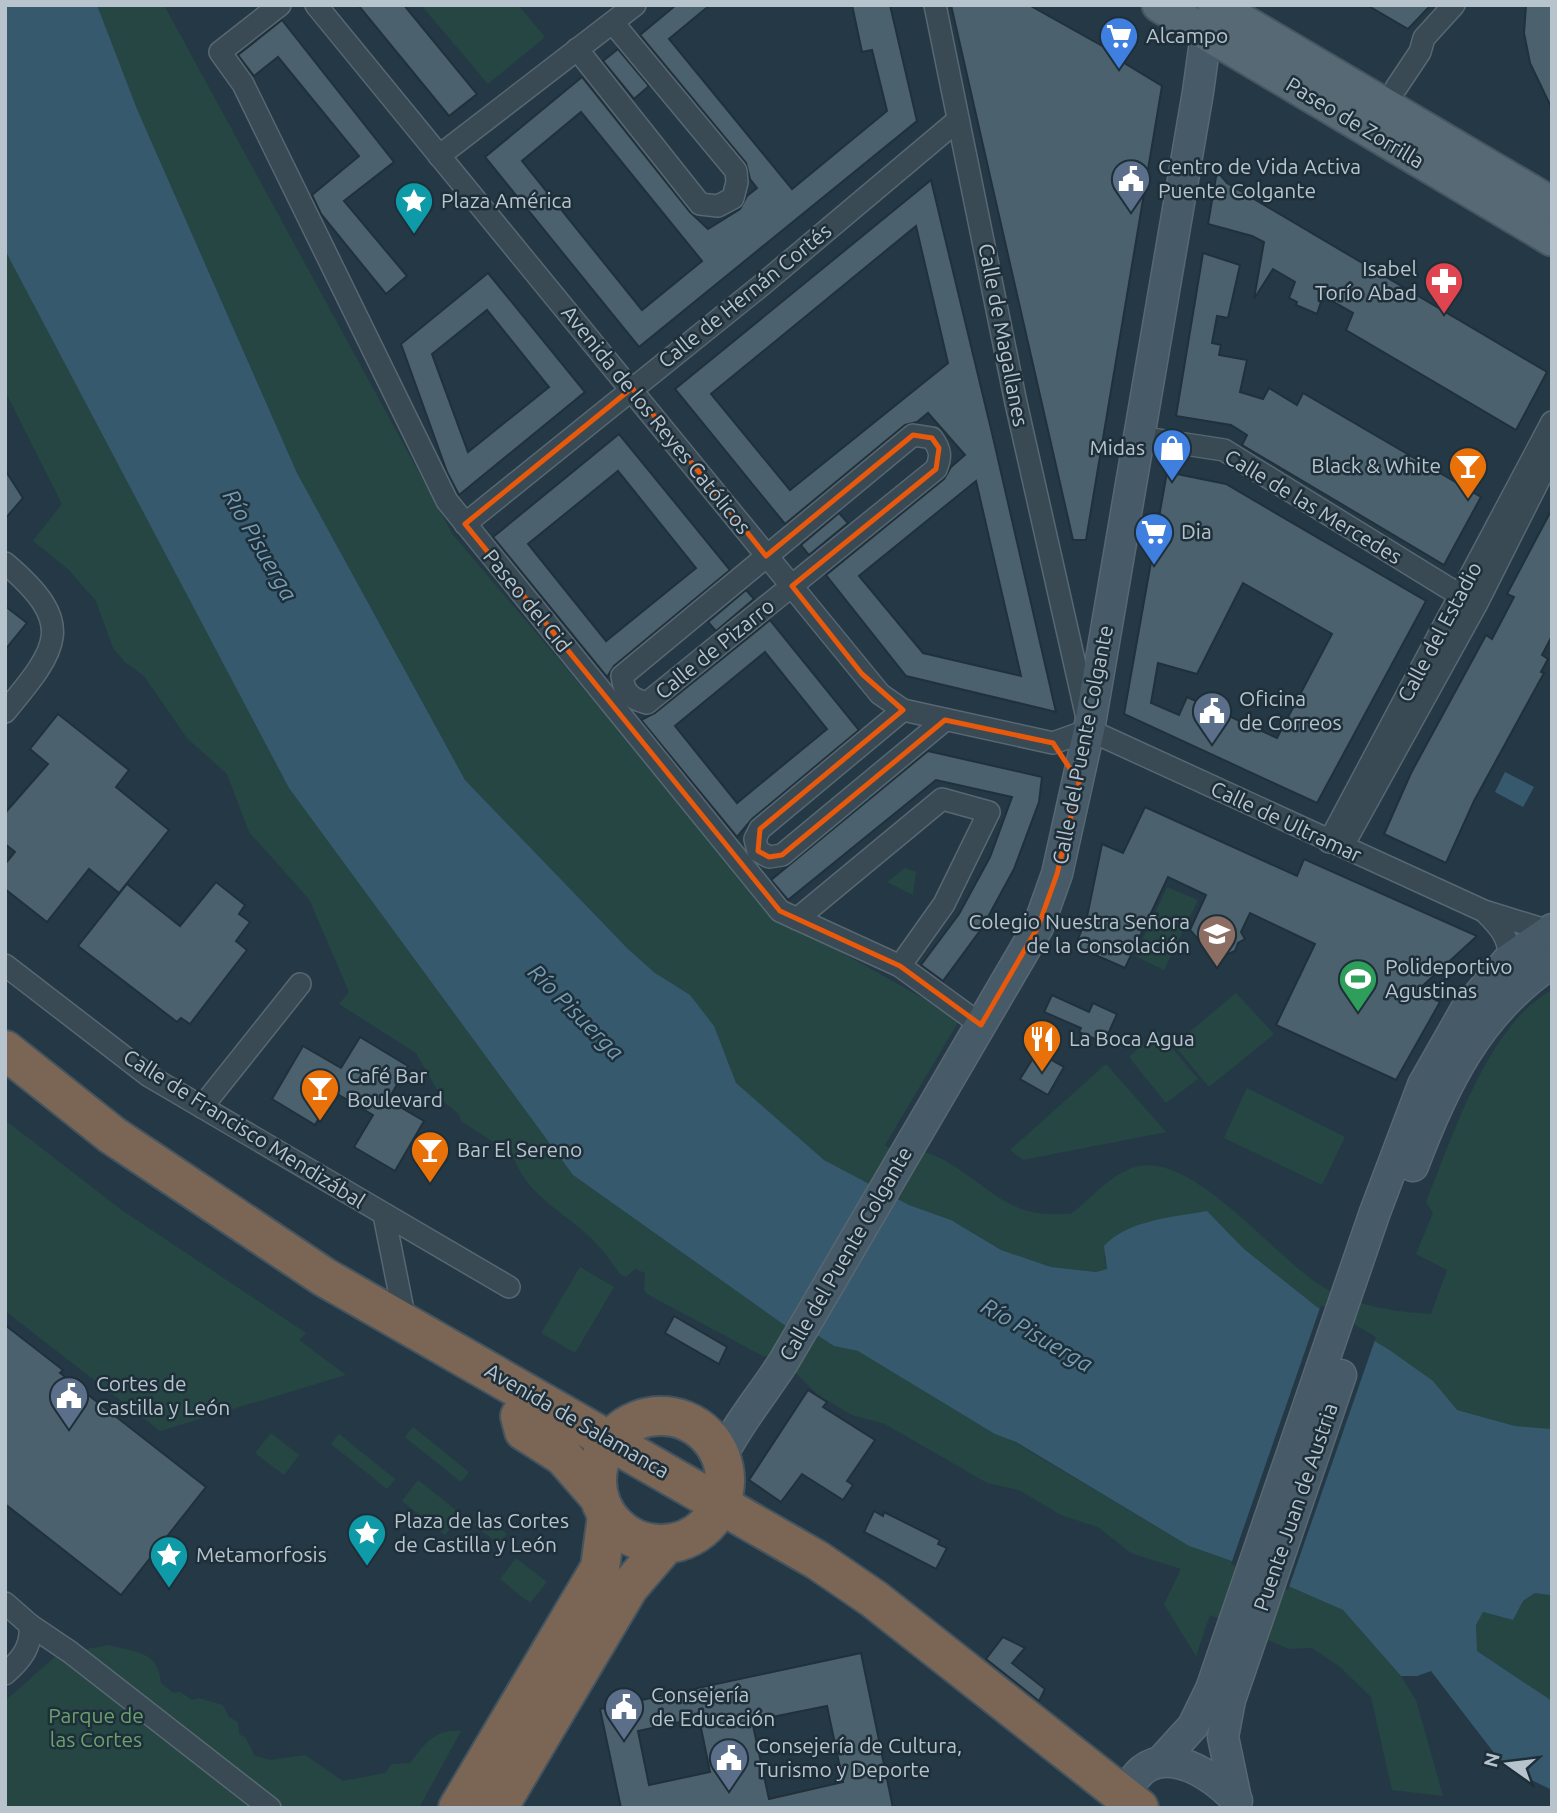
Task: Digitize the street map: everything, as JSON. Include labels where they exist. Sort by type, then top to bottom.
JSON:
[{"type":"highway","name":"Avenida de Salamanca","points":[[5,1050],[112,1135],[239,1223],[404,1315],[604,1479]]},
{"type":"highway","name":"Avenida de Salamanca","points":[[5,1080],[86,1144],[228,1243],[346,1318],[520,1416],[604,1479],[715,1513],[864,1620],[1035,1758],[1122,1805]]},
{"type":"highway","points":[[458,1808],[600,1568],[604,1479],[638,1420],[671,1417],[702,1430],[721,1458],[725,1488],[715,1513],[697,1534],[666,1544],[636,1539],[604,1479]]},
{"type":"highway","points":[[498,1808],[629,1587],[666,1544]]},
{"type":"main road","name":"Paseo de Zorrilla","points":[[1159,5],[1215,12],[1552,204]]},
{"type":"main road","name":"Paseo de Zorrilla","points":[[1215,12],[1552,239]]},
{"type":"street","name":"Paseo del Cid","points":[[280,5],[220,52],[243,84],[447,501],[780,911],[900,966],[981,1025]]},
{"type":"street","name":"Avenida de los Reyes Católicos","points":[[316,5],[880,694],[903,710],[1053,743]]},
{"type":"street","points":[[439,156],[635,5]]},
{"type":"street","name":"Calle de Magallanes","points":[[935,5],[1016,403],[1088,662]]},
{"type":"street","points":[[1396,88],[1420,52],[1424,38],[1454,5]]},
{"type":"street","name":"Calle del Puente Colgante","points":[[721,1458],[736,1427],[756,1405],[784,1361],[1038,927],[1058,874],[1089,730],[1088,662],[1139,437],[1215,12]]},
{"type":"street","points":[[577,49],[699,204],[718,206],[733,198],[737,182],[736,171],[613,23]]},
{"type":"street","name":"Calle de Hernán Cortés","points":[[465,524],[763,284],[958,120]]},
{"type":"street","name":"Calle del Estadio","points":[[1468,601],[1552,422]]},
{"type":"street","name":"Calle de Pizarro","points":[[913,435],[932,438],[939,448],[940,461],[936,469],[647,703],[627,692],[622,676],[766,556],[913,435]]},
{"type":"street","name":"Calle de las Mercedes","points":[[1139,437],[1224,450],[1468,601]]},
{"type":"street","name":"Calle del Estadio","points":[[1336,845],[1468,601],[1552,454]]},
{"type":"street","points":[[5,562],[36,589],[47,607],[53,627],[50,648],[40,670],[5,712]]},
{"type":"street","points":[[903,710],[760,829],[755,839],[758,850],[769,857],[782,855],[945,720]]},
{"type":"street","points":[[1079,782],[1053,743],[1089,730]]},
{"type":"street","name":"Calle de Ultramar","points":[[1089,730],[1485,911],[1550,930]]},
{"type":"street","points":[[797,919],[942,799],[989,813],[944,904],[900,966]]},
{"type":"street","name":"Calle de Ultramar","points":[[1485,911],[1504,932],[1509,959]]},
{"type":"street","points":[[1385,1215],[1428,1075],[1465,1011],[1509,959],[1550,930]]},
{"type":"street","points":[[1385,1215],[1450,1078],[1472,1040],[1509,997],[1552,963]]},
{"type":"street","name":"Calle de Francisco Mendizábal","points":[[5,965],[149,1076],[509,1287]]},
{"type":"street","points":[[202,1107],[300,984]]},
{"type":"street","name":"Calle de Francisco Mendizábal","points":[[384,1215],[404,1315]]},
{"type":"street","name":"Puente Juan de Austria","points":[[1122,1805],[1140,1771],[1162,1760],[1193,1726],[1226,1678],[1385,1215]]},
{"type":"street","points":[[5,1603],[30,1630],[70,1652],[270,1808]]},
{"type":"street","points":[[5,1674],[26,1651],[30,1630]]},
{"type":"street","name":"Puente Juan de Austria","points":[[1226,1678],[1223,1737],[1239,1803]]},
{"type":"street","points":[[1162,1760],[1193,1765],[1213,1777],[1239,1803]]},
{"type":"highlighted area","points":[[632,388],[766,556],[913,435],[932,438],[939,448],[936,469],[792,586],[862,674],[903,710],[760,829],[758,851],[769,857],[782,855],[945,720],[1053,743],[1079,782],[1057,874],[1038,927],[981,1025],[900,966],[780,911],[465,524]]},
{"type":"green space","points":[[97,5],[164,5],[453,535],[777,916],[960,1019],[885,1145],[893,1151],[918,1150],[936,1156],[1003,1200],[1032,1212],[1046,1214],[1071,1214],[1112,1179],[1130,1169],[1140,1166],[1162,1167],[1186,1177],[1211,1193],[1304,1273],[1335,1294],[1376,1307],[1431,1314],[1447,1270],[1416,1254],[1433,1213],[1426,1202],[1460,1116],[1491,1055],[1509,1028],[1529,1006],[1552,990],[1552,1429],[1515,1426],[1457,1410],[1388,1349],[1317,1307],[1280,1278],[1244,1249],[1207,1211],[1104,1256],[1107,1269],[1096,1272],[1051,1267],[1001,1250],[951,1220],[909,1205],[824,1160],[735,1083],[727,1059],[655,973],[628,949],[465,780],[297,473],[137,109]]},
{"type":"green space","points":[[421,5],[518,5],[545,37],[488,84]]},
{"type":"green space","points":[[5,250],[573,1175],[790,1329],[817,1335],[834,1346],[858,1351],[883,1364],[1189,1546],[1229,1560],[1343,1610],[1401,1676],[1416,1700],[1443,1796],[1392,1790],[1371,1697],[1339,1666],[1312,1648],[1289,1649],[1210,1615],[1196,1656],[1164,1604],[1181,1569],[1131,1553],[1098,1527],[1061,1515],[1019,1490],[987,1483],[885,1424],[852,1415],[818,1395],[794,1371],[773,1357],[763,1356],[647,1294],[644,1290],[645,1273],[635,1269],[626,1277],[620,1274],[593,1240],[536,1192],[519,1169],[513,1155],[461,1121],[459,1114],[444,1102],[416,1053],[339,1004],[349,992],[309,899],[249,832],[227,774],[187,738],[144,676],[125,662],[113,648],[96,601],[68,569],[33,541],[62,504],[5,391]]},
{"type":"green space","points":[[905,868],[916,872],[913,895],[887,882]]},
{"type":"green space","points":[[1167,887],[1198,900],[1164,970],[1135,956]]},
{"type":"green space","points":[[1236,993],[1274,1034],[1209,1087],[1174,1045]]},
{"type":"green space","points":[[1158,1031],[1198,1079],[1166,1103],[1129,1057]]},
{"type":"green space","points":[[1106,1064],[1166,1132],[1023,1160],[1010,1150]]},
{"type":"green space","points":[[1247,1088],[1345,1137],[1322,1185],[1224,1138]]},
{"type":"green space","points":[[5,1120],[123,1211],[306,1333],[299,1340],[346,1375],[160,1431],[5,1311]]},
{"type":"green space","points":[[580,1267],[614,1287],[575,1353],[541,1333]]},
{"type":"green space","points":[[413,1427],[469,1472],[461,1482],[405,1437]]},
{"type":"green space","points":[[271,1433],[299,1455],[284,1475],[255,1453]]},
{"type":"green space","points":[[339,1434],[395,1479],[387,1489],[331,1444]]},
{"type":"green space","points":[[418,1480],[461,1514],[445,1535],[402,1501]]},
{"type":"green space","points":[[482,1514],[507,1534],[499,1544],[474,1525]]},
{"type":"green space","points":[[516,1558],[547,1582],[530,1603],[500,1579]]},
{"type":"green space","points":[[1535,1593],[1550,1594],[1552,1701],[1477,1651],[1476,1625],[1482,1612],[1513,1620],[1523,1601]]},
{"type":"green space","name":"Parque de las Cortes","points":[[109,1645],[137,1652],[150,1659],[159,1672],[161,1683],[173,1693],[180,1692],[192,1700],[199,1698],[223,1705],[229,1717],[238,1722],[239,1734],[245,1737],[255,1756],[271,1760],[305,1755],[343,1781],[385,1773],[392,1764],[410,1763],[431,1739],[444,1732],[461,1731],[419,1808],[5,1808],[5,1701],[65,1648],[70,1652]]},
{"type":"water","name":"Río Pisuerga","points":[[5,5],[97,5],[137,109],[297,473],[465,780],[628,949],[655,973],[690,995],[714,1026],[736,1083],[824,1160],[909,1205],[951,1220],[1001,1250],[1051,1267],[1096,1272],[1107,1269],[1104,1246],[1125,1230],[1152,1221],[1207,1211],[1244,1249],[1317,1307],[1388,1349],[1433,1381],[1457,1410],[1515,1426],[1552,1429],[1552,1604],[1550,1595],[1535,1593],[1523,1601],[1513,1620],[1483,1612],[1476,1625],[1477,1651],[1552,1701],[1552,1790],[1505,1767],[1431,1671],[1417,1676],[1401,1676],[1343,1610],[1229,1560],[1189,1546],[858,1351],[834,1346],[817,1335],[790,1329],[573,1175],[289,788],[5,250]]},
{"type":"water","points":[[1505,772],[1534,787],[1523,807],[1495,792]]},
{"type":"pier","points":[[1321,1305],[1376,1337],[1288,1590],[1231,1564]]},
{"type":"building","points":[[358,5],[404,5],[477,94],[449,116]]},
{"type":"building","points":[[676,5],[710,5],[669,39],[792,189],[887,111],[872,50],[862,52],[852,5],[890,5],[917,121],[639,347],[485,157],[582,77],[690,212],[708,229],[740,209],[747,196],[757,188],[750,179],[746,163],[640,35]],"holes":[[[581,112],[702,261],[642,310],[522,161]]]},
{"type":"building","points":[[951,5],[1029,5],[1113,52],[1111,55],[1162,86],[1086,540],[1073,540]]},
{"type":"building","points":[[1367,5],[1431,5],[1408,29]]},
{"type":"building","points":[[1526,5],[1552,5],[1552,109],[1530,63],[1524,33]]},
{"type":"building","points":[[282,20],[394,162],[344,201],[407,276],[386,294],[321,214],[312,195],[359,156],[278,57],[254,76],[238,55]]},
{"type":"building","points":[[618,49],[649,86],[634,99],[603,61]]},
{"type":"building","points":[[1217,171],[1227,183],[1547,372],[1516,430],[1346,330],[1353,313],[1323,296],[1317,314],[1296,305],[1297,302],[1289,298],[1295,282],[1273,269],[1254,299],[1264,242],[1208,224]]},
{"type":"building","points":[[931,180],[1056,712],[906,676],[826,575],[944,479],[951,467],[965,455],[928,413],[917,422],[905,425],[785,524],[675,389]],"holes":[[[916,226],[948,363],[790,490],[711,394]],[[976,481],[1021,676],[923,653],[859,576]]]},
{"type":"building","points":[[1203,253],[1240,265],[1228,318],[1217,316],[1212,343],[1221,345],[1219,355],[1247,360],[1240,392],[1263,399],[1269,388],[1297,405],[1303,393],[1481,497],[1444,565],[1242,445],[1247,435],[1231,425],[1176,416]]},
{"type":"building","points":[[488,273],[585,392],[459,495],[447,472],[401,344]],"holes":[[[487,310],[549,387],[468,452],[432,354]]]},
{"type":"building","points":[[619,434],[730,570],[614,666],[607,677],[493,537]],"holes":[[[618,471],[696,568],[606,641],[528,544]]]},
{"type":"building","points":[[5,470],[23,498],[5,519]]},
{"type":"building","points":[[1167,472],[1226,484],[1426,601],[1317,803],[1124,714]],"holes":[[[1243,583],[1332,634],[1277,738],[1187,697],[1179,715],[1151,703],[1158,663],[1197,674]]]},
{"type":"building","points":[[1552,509],[1552,636],[1542,655],[1548,659],[1541,672],[1544,673],[1474,801],[1446,863],[1384,834],[1411,773],[1486,635],[1492,639],[1514,597],[1507,594]]},
{"type":"building","points":[[839,513],[848,523],[809,555],[801,545]]},
{"type":"building","points":[[746,590],[754,599],[716,631],[708,622]]},
{"type":"building","points":[[5,606],[27,623],[5,650]]},
{"type":"building","points":[[770,620],[859,730],[752,819],[737,837],[641,720],[655,713]],"holes":[[[765,652],[827,729],[737,803],[675,726]]]},
{"type":"building","points":[[58,714],[129,770],[116,787],[169,830],[119,893],[89,869],[47,922],[5,889],[5,864],[15,852],[5,844],[5,813],[48,764],[30,749]]},
{"type":"building","points":[[928,751],[1042,777],[1039,802],[1014,869],[982,928],[943,981],[921,965],[959,914],[990,857],[1012,797],[936,780],[788,900],[771,880]]},
{"type":"building","points":[[1145,807],[1297,876],[1304,859],[1477,936],[1418,990],[1440,1002],[1396,1080],[1276,1025],[1315,944],[1250,913],[1241,932],[1245,939],[1238,943],[1235,951],[1219,958],[1213,956],[1190,930],[1206,895],[1168,877],[1125,968],[1075,946],[1087,917],[1102,844],[1123,853]]},
{"type":"building","points":[[216,882],[245,905],[239,914],[250,922],[236,941],[247,950],[190,1024],[181,1018],[177,1022],[78,946],[127,884],[180,926]]},
{"type":"building","points":[[1052,995],[1089,1012],[1093,1003],[1117,1014],[1104,1043],[1079,1032],[1081,1028],[1044,1012]]},
{"type":"building","points":[[360,1037],[408,1066],[388,1100],[424,1121],[395,1171],[354,1147],[373,1115],[334,1092],[315,1125],[272,1099],[303,1046],[341,1068]]},
{"type":"building","name":"La Boca Agua","points":[[1037,1052],[1064,1067],[1048,1095],[1020,1079]]},
{"type":"building","points":[[674,1316],[727,1347],[719,1364],[665,1333]]},
{"type":"building","name":"Cortes de Castilla y León","points":[[5,1325],[63,1370],[60,1373],[206,1487],[121,1595],[5,1504]]},
{"type":"building","points":[[808,1390],[827,1402],[823,1407],[875,1440],[847,1481],[853,1485],[843,1500],[802,1474],[781,1502],[749,1480]]},
{"type":"building","points":[[874,1511],[883,1516],[884,1512],[940,1540],[938,1544],[947,1548],[936,1569],[864,1532]]},
{"type":"building","points":[[1003,1637],[1025,1648],[1012,1663],[1045,1689],[1039,1701],[986,1659]]},
{"type":"building","points":[[861,1653],[893,1808],[621,1808],[600,1709]],"holes":[[[827,1706],[843,1782],[769,1799],[752,1721]],[[699,1718],[710,1772],[649,1785],[638,1731]]]},
{"type":"place","name":"Alcampo","points":[[1119,70]]},
{"type":"place","name":"Centro de Vida Activa Puente Colgante","points":[[1131,213]]},
{"type":"place","name":"Plaza América","points":[[414,235]]},
{"type":"place","name":"Isabel Torío Abad","points":[[1444,315]]},
{"type":"place","name":"Midas","points":[[1172,482]]},
{"type":"place","name":"Black & White","points":[[1468,500]]},
{"type":"place","name":"Dia","points":[[1154,566]]},
{"type":"place","name":"Oficina de Correos","points":[[1212,745]]},
{"type":"place","name":"Colegio Nuestra Señora de la Consolación","points":[[1217,968]]},
{"type":"place","name":"Polideportivo Agustinas","points":[[1358,1013]]},
{"type":"place","name":"La Boca Agua","points":[[1042,1073]]},
{"type":"place","name":"Café Bar Boulevard","points":[[320,1122]]},
{"type":"place","name":"Bar El Sereno","points":[[430,1184]]},
{"type":"place","name":"Cortes de Castilla y León","points":[[69,1430]]},
{"type":"place","name":"Plaza de las Cortes de Castilla y León","points":[[367,1567]]},
{"type":"place","name":"Metamorfosis","points":[[169,1589]]},
{"type":"place","name":"Consejería de Educación","points":[[624,1741]]},
{"type":"place","name":"Consejería de Cultura, Turismo y Deporte","points":[[729,1792]]}]
